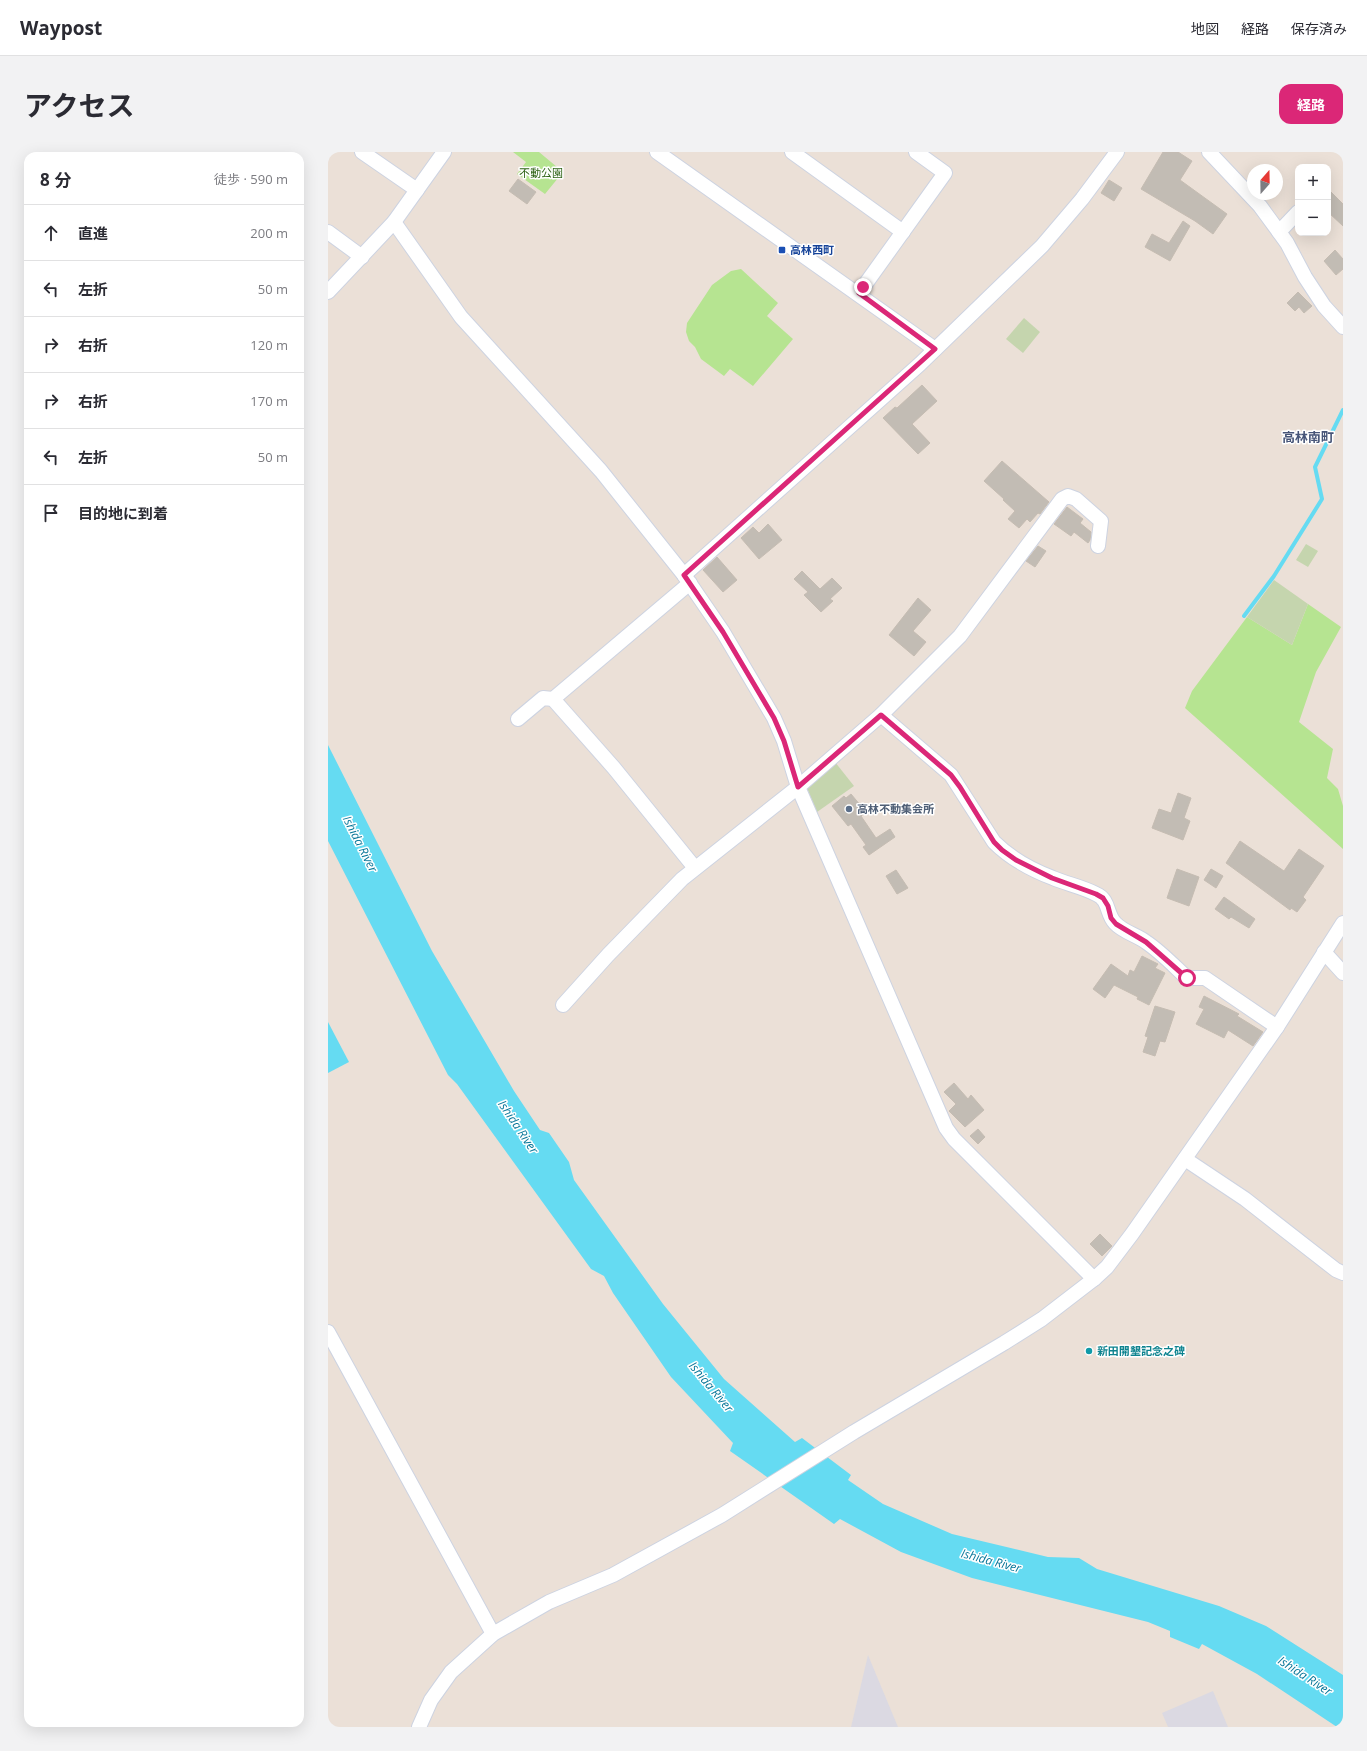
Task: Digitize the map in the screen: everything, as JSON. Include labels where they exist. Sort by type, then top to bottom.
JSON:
[{"type":"street","points":[[362,152],[417,190]]},
{"type":"street","points":[[328,292],[394,222],[444,152]]},
{"type":"street","points":[[657,152],[674,157],[935,349]]},
{"type":"street","points":[[792,152],[903,232]]},
{"type":"street","points":[[859,293],[945,173],[916,152]]},
{"type":"street","points":[[553,699],[687,579],[935,349],[1042,246],[1082,199],[1117,152]]},
{"type":"street","points":[[1209,152],[1260,206],[1279,232],[1324,306],[1343,326]]},
{"type":"street","points":[[1279,232],[1295,215]]},
{"type":"street","points":[[394,222],[461,317],[601,471],[687,579],[723,632],[774,718],[784,741],[798,787],[946,1128],[954,1139],[1094,1279]]},
{"type":"street","points":[[328,232],[362,257]]},
{"type":"street","points":[[563,1005],[682,879],[798,787],[881,715],[960,636],[1062,499],[1068,496],[1076,499],[1100,521],[1098,546]]},
{"type":"street","points":[[518,719],[543,698],[553,699],[614,768],[695,868]]},
{"type":"street","points":[[881,715],[951,775],[994,842],[1002,850],[1016,860],[1052,878],[1100,896],[1108,906],[1111,918],[1116,924],[1146,942],[1187,978],[1205,978],[1277,1027]]},
{"type":"street","points":[[419,1727],[431,1700],[451,1672],[493,1634],[549,1602],[613,1575],[742,1504],[854,1432],[1036,1323],[1094,1279],[1107,1267],[1132,1234],[1277,1027],[1343,923]]},
{"type":"street","points":[[1324,952],[1343,973]]},
{"type":"street","points":[[1184,1159],[1244,1199],[1336,1270],[1343,1273]]},
{"type":"street","points":[[328,1332],[493,1634]]},
{"type":"shaded area","points":[[868,1655],[898,1727],[851,1727]]},
{"type":"shaded area","points":[[1213,1691],[1228,1727],[1168,1727],[1162,1713]]},
{"type":"green space","name":"不動公園","points":[[513,152],[539,152],[563,172],[545,194],[517,174],[526,162]]},
{"type":"green space","points":[[741,269],[778,303],[767,316],[793,339],[753,386],[730,369],[724,376],[701,359],[695,347],[689,341],[686,332],[687,323],[712,285],[731,271]]},
{"type":"green space","points":[[1024,318],[1040,332],[1023,353],[1006,339]]},
{"type":"green space","points":[[1306,544],[1318,551],[1308,567],[1296,560]]},
{"type":"green space","points":[[1274,580],[1308,604],[1292,645],[1247,617]]},
{"type":"green space","points":[[1308,604],[1341,627],[1316,672],[1299,722],[1333,749],[1327,778],[1338,789],[1343,806],[1343,849],[1185,708],[1192,691],[1247,617],[1292,645]]},
{"type":"green space","points":[[835,762],[854,786],[817,812],[806,786]]},
{"type":"water","name":"Ishida River","points":[[328,745],[432,951],[514,1091],[540,1130],[549,1133],[569,1162],[574,1180],[663,1304],[724,1379],[795,1442],[802,1438],[851,1475],[848,1480],[883,1504],[952,1534],[1048,1557],[1079,1558],[1097,1569],[1219,1606],[1266,1626],[1343,1675],[1343,1727],[1337,1727],[1257,1674],[1202,1644],[1199,1649],[1170,1637],[1170,1631],[1148,1622],[972,1578],[901,1552],[840,1519],[834,1524],[730,1451],[733,1443],[671,1377],[613,1293],[604,1276],[591,1269],[457,1084],[448,1075],[328,841]]},
{"type":"water","points":[[328,1022],[349,1062],[328,1073]]},
{"type":"building","points":[[1163,152],[1178,152],[1192,161],[1180,180],[1227,214],[1213,234],[1195,221],[1141,189]]},
{"type":"building","points":[[518,179],[536,192],[527,204],[509,191]]},
{"type":"building","points":[[1109,180],[1122,188],[1114,201],[1101,193]]},
{"type":"building","points":[[1331,192],[1343,204],[1343,226],[1331,215]]},
{"type":"building","points":[[1183,221],[1190,226],[1170,261],[1145,247],[1152,234],[1169,243]]},
{"type":"building","points":[[1335,250],[1343,259],[1343,269],[1336,275],[1324,261]]},
{"type":"building","points":[[1298,292],[1312,306],[1304,313],[1299,307],[1295,311],[1287,303]]},
{"type":"building","points":[[922,385],[937,401],[912,424],[930,443],[918,454],[883,418],[895,407],[897,408]]},
{"type":"building","points":[[1002,461],[1049,502],[1040,514],[1038,513],[1030,522],[1027,519],[1019,528],[1008,519],[1015,511],[984,481]]},
{"type":"building","points":[[1067,507],[1083,519],[1080,523],[1091,532],[1088,543],[1074,532],[1071,536],[1054,524]]},
{"type":"building","points":[[768,524],[782,540],[759,559],[741,538],[753,527],[759,533]]},
{"type":"building","points":[[1038,546],[1046,551],[1035,567],[1026,561]]},
{"type":"building","points":[[717,557],[737,580],[723,592],[703,570]]},
{"type":"building","points":[[802,571],[820,589],[832,578],[842,588],[830,599],[833,601],[821,612],[804,595],[808,592],[794,579]]},
{"type":"building","points":[[918,598],[931,610],[913,631],[926,642],[914,656],[889,635]]},
{"type":"building","points":[[1178,793],[1191,798],[1184,818],[1190,821],[1183,840],[1152,828],[1159,809],[1171,813]]},
{"type":"building","points":[[851,794],[866,812],[861,816],[876,838],[890,829],[895,837],[869,855],[863,847],[866,845],[851,824],[848,826],[832,806],[844,796],[846,798]]},
{"type":"building","points":[[1240,841],[1284,871],[1299,849],[1324,866],[1303,897],[1306,900],[1297,912],[1291,908],[1290,910],[1226,863]]},
{"type":"building","points":[[1177,869],[1199,877],[1189,906],[1167,898]]},
{"type":"building","points":[[1211,869],[1223,876],[1216,888],[1204,880]]},
{"type":"building","points":[[896,870],[908,888],[897,894],[886,876]]},
{"type":"building","points":[[1224,897],[1255,919],[1249,928],[1231,917],[1229,919],[1215,909]]},
{"type":"building","points":[[1142,956],[1158,964],[1155,968],[1165,973],[1149,1005],[1137,999],[1138,997],[1114,985],[1105,998],[1093,989],[1111,964],[1128,976],[1130,970],[1134,972]]},
{"type":"building","points":[[1204,996],[1239,1014],[1237,1016],[1263,1032],[1253,1046],[1228,1030],[1224,1038],[1196,1024],[1204,1009],[1199,1007]]},
{"type":"building","points":[[1155,1006],[1175,1012],[1165,1042],[1160,1041],[1155,1056],[1143,1052],[1148,1037],[1145,1036]]},
{"type":"building","points":[[954,1083],[968,1099],[971,1095],[984,1110],[965,1127],[949,1111],[956,1104],[944,1092]]},
{"type":"building","points":[[978,1129],[985,1137],[978,1144],[970,1136]]},
{"type":"building","points":[[1100,1234],[1112,1246],[1102,1256],[1090,1244]]},
{"type":"waterway","points":[[1244,616],[1274,576],[1322,499],[1315,467],[1343,410]]},
{"type":"place","name":"高林西町","points":[[782,250]]},
{"type":"place","name":"高林不動集会所","points":[[849,809]]},
{"type":"place","name":"新田開墾記念之碑","points":[[1089,1351]]},
{"type":"district","name":"高林南町","points":[[1308,437]]},
{"type":"route","points":[[863,287],[859,293],[935,349],[684,575],[723,632],[774,718],[784,741],[798,787],[881,715],[951,775],[994,842],[1002,850],[1016,860],[1052,878],[1103,898],[1108,906],[1111,918],[1116,924],[1146,942],[1187,978]]}]
